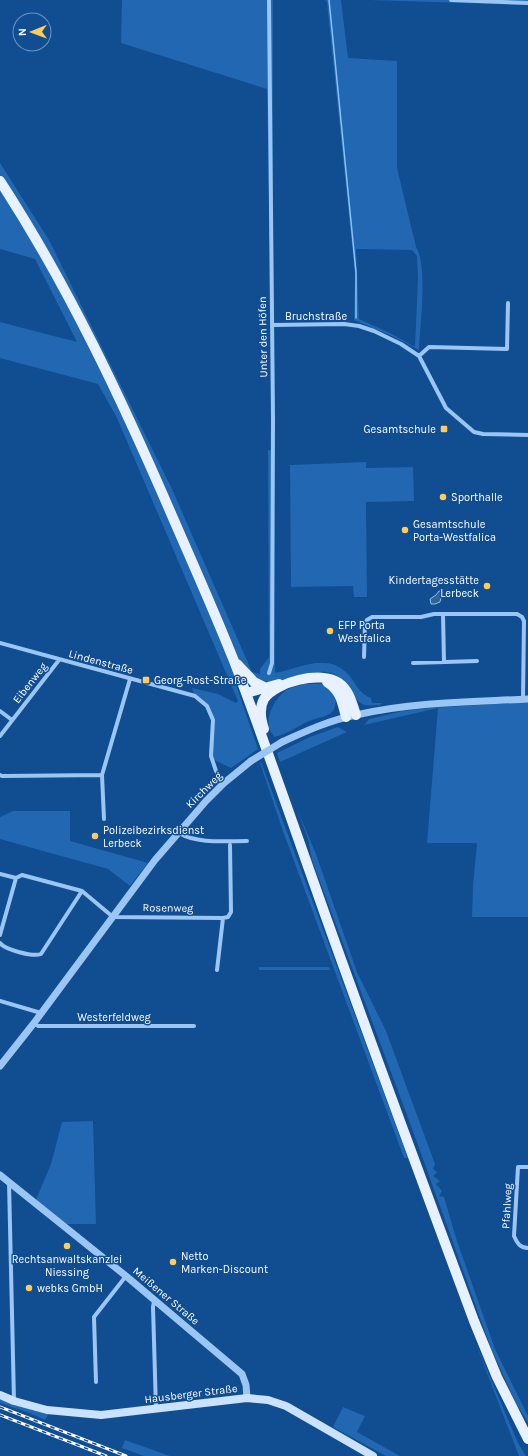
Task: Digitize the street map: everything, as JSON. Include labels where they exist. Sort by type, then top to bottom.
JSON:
[{"type":"main road","points":[[0,181],[39,244],[107,374],[156,479],[217,619],[234,661],[474,1322],[500,1383],[528,1439]]},
{"type":"main road","points":[[234,661],[254,682],[267,689]]},
{"type":"main road","points":[[247,697],[267,689],[316,677],[335,688],[351,716]]},
{"type":"main road","points":[[267,689],[261,707],[261,714],[267,738],[268,755]]},
{"type":"main road","name":"Hausberger Straße","points":[[0,1395],[14,1401],[47,1410],[89,1415],[101,1415],[247,1398],[268,1400],[286,1406],[373,1456]]},
{"type":"street","name":"Unter den Höfen","points":[[269,0],[272,325],[272,664],[269,673]]},
{"type":"street","points":[[450,0],[528,3]]},
{"type":"street","points":[[419,356],[429,347],[506,349],[508,303]]},
{"type":"street","name":"Bruchstraße","points":[[272,325],[344,324],[359,326],[374,331],[401,344],[419,356],[446,408],[474,432],[483,434],[528,435]]},
{"type":"street","points":[[364,657],[365,624],[367,620],[372,617],[421,617],[434,614],[517,614],[522,617],[524,621],[526,659],[525,699]]},
{"type":"street","points":[[443,614],[444,662]]},
{"type":"street","name":"Lindenstraße","points":[[0,643],[195,696],[207,706],[213,720],[211,756],[216,771],[224,783]]},
{"type":"street","name":"Eibenweg","points":[[0,736],[59,660]]},
{"type":"street","points":[[413,663],[477,661]]},
{"type":"street","points":[[104,819],[102,775],[130,679]]},
{"type":"street","name":"Kirchweg","points":[[1,1063],[34,1023],[151,865],[206,801],[224,783],[251,761],[282,742],[309,730],[351,716],[400,706],[525,699]]},
{"type":"street","points":[[0,710],[12,720]]},
{"type":"street","points":[[0,775],[102,775]]},
{"type":"street","points":[[178,833],[191,838],[247,841]]},
{"type":"street","points":[[217,970],[223,918],[228,917],[231,912],[230,845]]},
{"type":"street","points":[[0,874],[16,878],[22,875],[82,892],[113,917]]},
{"type":"street","points":[[0,935],[16,878]]},
{"type":"street","points":[[0,943],[6,948],[33,955],[41,954],[82,892]]},
{"type":"street","name":"Rosenweg","points":[[113,917],[223,918]]},
{"type":"street","points":[[0,1001],[41,1013]]},
{"type":"street","name":"Westerfeldweg","points":[[34,1023],[38,1026],[194,1026]]},
{"type":"street","name":"Pfahlweg","points":[[528,1167],[518,1167],[514,1236],[517,1243],[523,1248],[528,1248]]},
{"type":"street","name":"Meißener Straße","points":[[0,1175],[126,1276],[242,1374],[246,1385],[247,1398]]},
{"type":"street","points":[[9,1182],[14,1401]]},
{"type":"street","points":[[96,1382],[94,1317],[126,1276]]},
{"type":"street","points":[[154,1301],[152,1307],[156,1409]]},
{"type":"shaded area","points":[[122,0],[273,0],[273,201],[269,201],[267,89],[121,43]]},
{"type":"shaded area","points":[[325,0],[341,0],[348,58],[397,61],[397,168],[422,267],[419,350],[392,336],[354,320],[355,274],[327,2]],"holes":[[[356,249],[412,250],[417,256],[418,278],[415,346],[359,319]]]},
{"type":"shaded area","points":[[369,0],[528,0],[528,5]]},
{"type":"shaded area","points":[[0,163],[49,240],[172,489],[252,672],[260,674],[260,669],[269,657],[268,450],[274,451],[275,673],[313,663],[331,664],[340,667],[348,674],[363,694],[371,698],[372,703],[382,703],[380,705],[365,705],[360,703],[339,678],[326,672],[317,672],[274,682],[257,679],[246,669],[233,676],[258,749],[231,768],[216,761],[209,755],[211,720],[205,707],[196,700],[192,688],[218,694],[236,703],[238,701],[117,418],[98,384],[0,358],[0,322],[77,342],[35,259],[0,249]]},
{"type":"shaded area","points":[[366,462],[366,468],[413,467],[414,501],[366,502],[367,597],[354,597],[353,586],[291,587],[290,465]]},
{"type":"shaded area","points":[[439,591],[442,592],[440,602],[431,604],[430,599]]},
{"type":"shaded area","points":[[303,684],[324,684],[336,695],[334,709],[327,715],[274,737],[268,723],[273,706],[284,692],[290,688]]},
{"type":"shaded area","points":[[528,702],[528,917],[472,917],[477,843],[427,843],[438,708],[364,725],[369,719],[403,711],[430,708]]},
{"type":"shaded area","points":[[338,727],[347,732],[280,762],[277,753],[310,737]]},
{"type":"shaded area","points":[[261,762],[408,1158],[404,1158],[284,834],[260,763]]},
{"type":"shaded area","points":[[297,809],[316,854],[357,972],[386,1031],[435,1164],[433,1169],[437,1172],[433,1176],[440,1181],[436,1184],[442,1191],[439,1196],[444,1197],[457,1241],[495,1349],[528,1416],[528,1423],[516,1403],[492,1351],[414,1134],[312,860],[308,839]]},
{"type":"shaded area","points":[[13,811],[70,811],[70,841],[148,863],[130,886],[108,869],[0,839],[0,817]]},
{"type":"shaded area","points":[[259,967],[329,967],[330,970],[259,970]]},
{"type":"shaded area","points":[[93,1121],[96,1224],[63,1224],[35,1202],[51,1164],[62,1122]]},
{"type":"shaded area","points":[[475,1342],[518,1443],[526,1456],[519,1456]]},
{"type":"shaded area","points":[[0,1391],[51,1410],[45,1420],[0,1403]]},
{"type":"shaded area","points":[[343,1407],[365,1416],[357,1432],[400,1456],[386,1456],[333,1427]]},
{"type":"shaded area","points":[[125,1440],[170,1456],[144,1456],[122,1448]]},
{"type":"waterway","points":[[329,0],[356,272],[356,318]]},
{"type":"railway","points":[[0,1407],[126,1456]]},
{"type":"railway","points":[[0,1415],[106,1456]]},
{"type":"place","name":"Gesamtschule","points":[[444,429]]},
{"type":"place","name":"Sporthalle","points":[[443,497]]},
{"type":"place","name":"Gesamtschule Porta-Westfalica","points":[[405,530]]},
{"type":"place","name":"Kindertagesstätte Lerbeck","points":[[487,586]]},
{"type":"place","name":"EFP Porta Westfalica","points":[[330,631]]},
{"type":"place","name":"Georg-Rost-Straße","points":[[146,680]]},
{"type":"place","name":"Polizeibezirksdienst Lerbeck","points":[[95,836]]},
{"type":"place","name":"Rechtsanwaltskanzlei Niessing","points":[[67,1246]]},
{"type":"place","name":"Netto Marken-Discount","points":[[173,1262]]},
{"type":"place","name":"webks GmbH","points":[[29,1288]]}]
